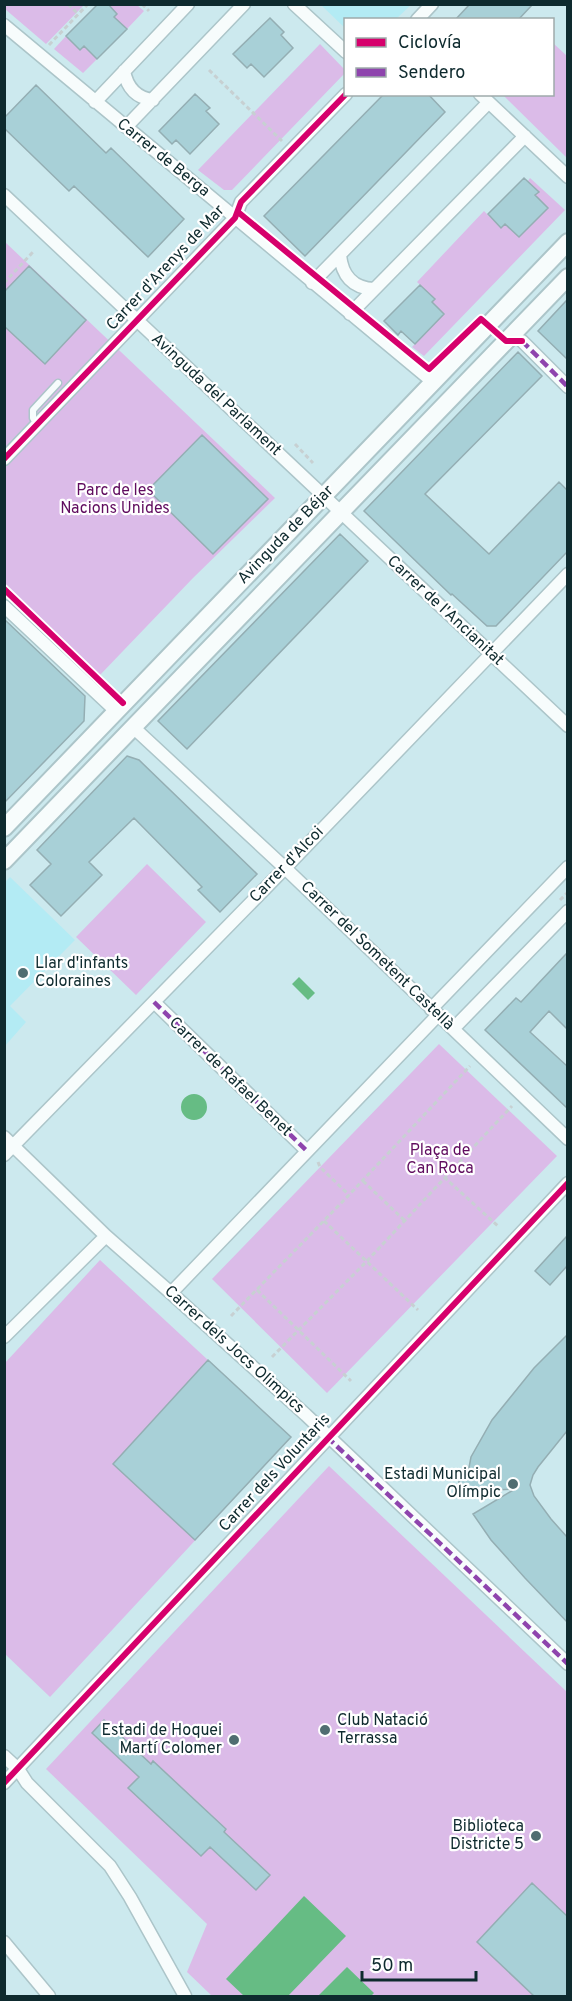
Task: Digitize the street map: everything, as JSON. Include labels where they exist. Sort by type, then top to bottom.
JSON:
[{"type":"main road","name":"Avinguda de Béjar","points":[[4,828],[567,242]]},
{"type":"main road","name":"Avinguda de Béjar","points":[[4,861],[451,400],[567,277]]},
{"type":"main road","points":[[116,711],[134,727]]},
{"type":"street","points":[[95,102],[188,4]]},
{"type":"street","points":[[126,127],[244,4]]},
{"type":"street","points":[[294,4],[344,51]]},
{"type":"street","points":[[419,18],[432,4]]},
{"type":"street","name":"Carrer de Berga","points":[[4,25],[433,382]]},
{"type":"street","points":[[124,71],[126,82],[133,91],[143,99],[153,99]]},
{"type":"street","name":"Carrer d'Arenys de Mar","points":[[4,459],[235,218],[241,202],[344,96]]},
{"type":"street","points":[[312,283],[484,99],[567,177]]},
{"type":"street","points":[[350,314],[525,136]]},
{"type":"street","name":"Avinguda del Parlament","points":[[4,195],[323,497]]},
{"type":"street","points":[[340,255],[341,268],[350,281],[362,289],[374,289]]},
{"type":"street","points":[[522,341],[567,387]]},
{"type":"street","name":"Carrer de l'Ancianitat","points":[[323,497],[567,726]]},
{"type":"street","name":"Carrer d'Alcoi","points":[[8,1146],[285,868],[567,574]]},
{"type":"street","points":[[4,606],[116,711]]},
{"type":"street","name":"Carrer del Sometent Castellà","points":[[134,727],[567,1138]]},
{"type":"street","points":[[171,1293],[307,1151],[567,867]]},
{"type":"street","points":[[453,1029],[567,911]]},
{"type":"street","name":"Carrer de Rafael Benet","points":[[153,1002],[307,1151]]},
{"type":"street","name":"Carrer dels Jocs Olimpics","points":[[8,1146],[306,1415],[567,1664]]},
{"type":"street","name":"Carrer dels Voluntaris","points":[[4,1783],[567,1183]]},
{"type":"street","points":[[4,1337],[106,1236]]},
{"type":"street","points":[[4,1756],[18,1769],[27,1783],[114,1871],[185,1996]]},
{"type":"street","points":[[4,1942],[49,1996]]},
{"type":"lane","points":[[38,424],[33,418],[33,410],[58,383]]},
{"type":"path","points":[[68,4],[78,14]]},
{"type":"path","points":[[45,48],[88,4]]},
{"type":"path","points":[[142,4],[149,11]]},
{"type":"path","points":[[209,70],[282,141]]},
{"type":"path","points":[[4,283],[33,252]]},
{"type":"path","points":[[294,444],[313,463]]},
{"type":"path","points":[[231,1316],[363,1181],[470,1066]]},
{"type":"path","points":[[272,1357],[367,1261],[512,1106]]},
{"type":"path","points":[[318,1162],[320,1167],[349,1195]]},
{"type":"path","points":[[444,1177],[499,1227]]},
{"type":"path","points":[[363,1181],[405,1221]]},
{"type":"path","points":[[324,1221],[418,1310]]},
{"type":"path","points":[[257,1290],[351,1381]]},
{"type":"shaded area","points":[[321,5],[411,5],[397,18],[344,18],[344,27]]},
{"type":"shaded area","name":"Llar d'infants Coloraines","points":[[10,877],[75,940],[10,1006],[26,1022],[5,1046],[4,883]]},
{"type":"shaded area","points":[[299,977],[315,993],[308,1000],[292,984]]},
{"type":"shaded area","points":[[194,1094],[203,1098],[207,1107],[203,1116],[194,1120],[185,1116],[181,1107],[185,1098]]},
{"type":"shaded area","points":[[304,1896],[346,1936],[288,1996],[244,1996],[226,1979]]},
{"type":"shaded area","points":[[347,1967],[374,1993],[371,1996],[318,1996]]},
{"type":"green space","points":[[4,5],[84,5],[46,44],[5,9]]},
{"type":"green space","points":[[108,5],[137,5],[144,11],[127,29],[114,17],[117,14]]},
{"type":"green space","points":[[66,36],[84,46],[97,59],[83,73],[54,49]]},
{"type":"green space","points":[[320,44],[344,69],[344,74],[232,190],[224,190],[198,170]]},
{"type":"green space","points":[[554,44],[567,56],[567,158],[504,96],[554,96]]},
{"type":"green space","points":[[530,178],[565,210],[424,356],[412,347],[444,314],[432,302],[435,299],[417,282],[484,211],[501,228],[505,224],[519,237],[548,208],[535,195],[538,192],[528,181]]},
{"type":"green space","name":"Parc de les Nacions Unides","points":[[5,242],[275,498],[193,578],[100,675],[5,584]]},
{"type":"green space","points":[[147,864],[206,922],[136,995],[76,937]]},
{"type":"green space","name":"Plaça de Can Roca","points":[[439,1044],[557,1156],[327,1393],[212,1279]]},
{"type":"green space","points":[[100,1260],[291,1437],[50,1697],[5,1654],[5,1363]]},
{"type":"green space","name":"Club Natació Terrassa","points":[[329,1466],[567,1692],[567,1996],[210,1996],[187,1972],[207,1924],[46,1769]]},
{"type":"building","points":[[98,4],[108,4],[117,14],[114,17],[127,29],[97,59],[84,46],[80,50],[66,36]]},
{"type":"building","points":[[470,4],[533,4],[520,18],[457,18]]},
{"type":"building","points":[[270,18],[284,32],[281,35],[293,48],[264,77],[251,64],[247,68],[233,54]]},
{"type":"building","points":[[36,85],[106,153],[111,148],[184,219],[148,257],[74,186],[69,191],[4,128],[4,118]]},
{"type":"building","points":[[195,94],[210,108],[206,111],[219,124],[190,154],[176,140],[172,144],[159,131]]},
{"type":"building","points":[[382,96],[430,96],[445,112],[305,256],[264,216]]},
{"type":"building","points":[[524,178],[539,192],[535,195],[548,208],[519,237],[505,224],[501,228],[488,214]]},
{"type":"building","points":[[29,266],[86,320],[45,364],[4,326],[4,292]]},
{"type":"building","points":[[420,285],[435,299],[432,302],[444,314],[415,344],[401,331],[398,335],[384,321]]},
{"type":"building","points":[[567,300],[567,359],[538,331]]},
{"type":"building","points":[[518,352],[542,376],[425,494],[489,554],[559,482],[567,490],[567,552],[496,626],[487,626],[451,595],[364,511]]},
{"type":"building","points":[[202,435],[268,499],[213,554],[148,490]]},
{"type":"building","points":[[340,534],[368,561],[187,749],[158,721]]},
{"type":"building","points":[[4,619],[85,696],[84,721],[4,803]]},
{"type":"building","points":[[127,756],[139,760],[257,874],[220,912],[198,890],[202,887],[134,818],[89,862],[102,875],[61,916],[30,885],[51,864],[37,850]]},
{"type":"building","points":[[567,953],[567,1029],[549,1011],[530,1032],[567,1066],[567,1108],[485,1030],[516,998],[521,1002]]},
{"type":"building","points":[[567,1236],[567,1266],[550,1285],[535,1271]]},
{"type":"building","name":"Estadi Municipal Olímpic","points":[[567,1335],[567,1431],[538,1467],[530,1485],[534,1496],[567,1537],[567,1622],[491,1540],[473,1514],[515,1489],[459,1492],[459,1477],[467,1478],[471,1457],[492,1420],[534,1368]]},
{"type":"building","points":[[208,1360],[291,1437],[195,1540],[113,1464]]},
{"type":"building","points":[[104,1720],[151,1764],[153,1761],[226,1829],[224,1832],[270,1875],[256,1890],[210,1847],[201,1856],[128,1788],[139,1777],[92,1733]]},
{"type":"building","points":[[532,1883],[567,1916],[567,1996],[534,1996],[477,1942]]},
{"type":"marked path","points":[[522,341],[568,387]]},
{"type":"marked path","points":[[154,1002],[307,1151]]},
{"type":"marked path","points":[[327,1437],[568,1664]]},
{"type":"cycle path","points":[[4,459],[235,218],[241,202],[344,96]]},
{"type":"cycle path","points":[[238,212],[429,369],[481,319],[506,341],[522,341]]},
{"type":"cycle path","points":[[4,589],[123,703]]},
{"type":"cycle path","points":[[4,1783],[568,1183]]},
{"type":"place","name":"Llar d'infants Coloraines","points":[[23,973]]},
{"type":"place","name":"Estadi Municipal Olímpic","points":[[513,1484]]},
{"type":"place","name":"Club Natació Terrassa","points":[[325,1730]]},
{"type":"place","name":"Estadi de Hoquei Martí Colomer","points":[[234,1740]]},
{"type":"place","name":"Biblioteca Districte 5","points":[[536,1836]]}]
